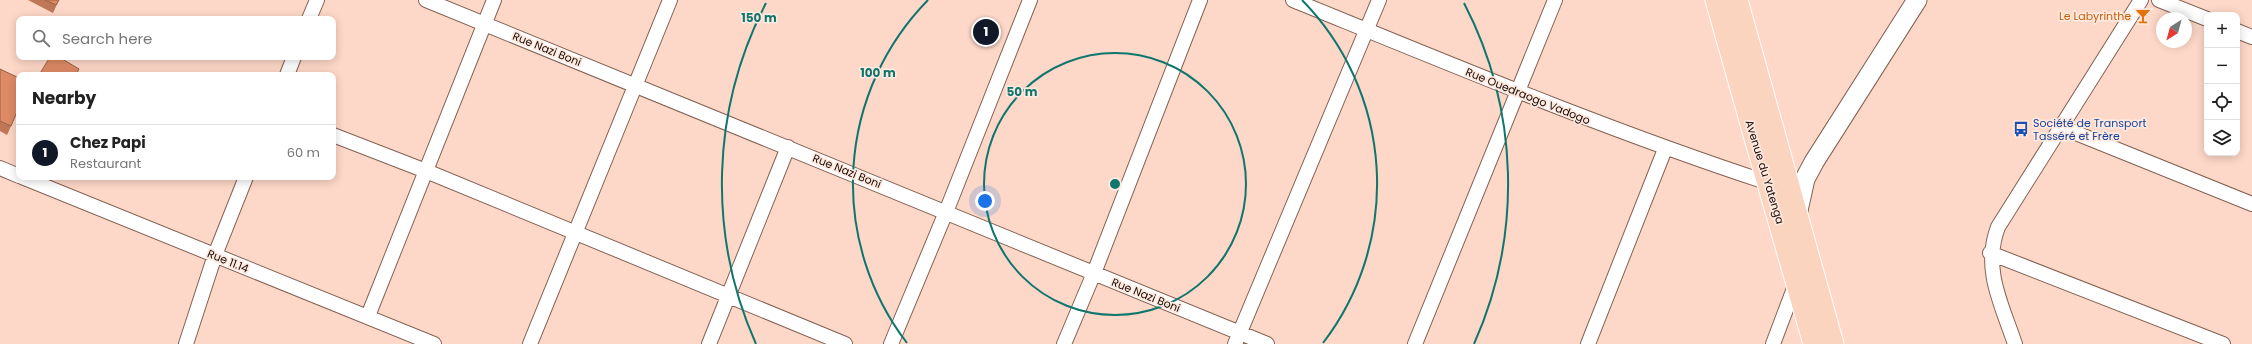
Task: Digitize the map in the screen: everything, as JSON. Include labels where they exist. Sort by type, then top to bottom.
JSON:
[{"type":"main road","name":"Avenue du Yatenga","points":[[1716,0],[1766,182],[1779,219],[1814,344]]},
{"type":"main road","name":"Avenue du Yatenga","points":[[1737,0],[1833,344]]},
{"type":"street","points":[[310,16],[317,0]]},
{"type":"street","name":"Rue Nazi Boni","points":[[426,0],[1094,273],[1238,338],[1267,344]]},
{"type":"street","points":[[368,316],[494,0]]},
{"type":"street","points":[[530,344],[670,0]]},
{"type":"street","points":[[891,344],[946,212],[1030,0]]},
{"type":"street","points":[[1064,344],[1094,273],[1200,0]]},
{"type":"street","name":"Rue Ouedraogo Vadogo","points":[[1293,0],[1517,92],[1665,149],[1766,182]]},
{"type":"street","points":[[1238,338],[1379,0]]},
{"type":"street","points":[[1415,344],[1555,0]]},
{"type":"street","points":[[1797,215],[1806,179],[1814,162],[1917,0]]},
{"type":"street","points":[[2015,344],[1993,279],[1990,253],[1998,227],[2142,0]]},
{"type":"street","points":[[2159,0],[2204,18]]},
{"type":"street","points":[[2240,32],[2252,37]]},
{"type":"street","points":[[288,72],[293,60]]},
{"type":"street","points":[[2061,127],[2252,204]]},
{"type":"street","points":[[336,136],[426,171],[844,344]]},
{"type":"street","points":[[709,344],[788,147]]},
{"type":"street","points":[[1588,344],[1665,149]]},
{"type":"street","points":[[1781,155],[1789,165],[1796,169],[1804,169],[1814,162]]},
{"type":"street","points":[[0,168],[16,175]]},
{"type":"street","name":"Rue 11.14","points":[[29,180],[434,344]]},
{"type":"street","points":[[186,344],[215,256],[245,180]]},
{"type":"street","points":[[1990,253],[2223,344]]},
{"type":"street","points":[[1773,344],[1796,283]]},
{"type":"building","points":[[45,0],[59,0],[56,5]]},
{"type":"building","points":[[48,60],[64,60],[79,69],[78,72],[41,72]]},
{"type":"building","points":[[0,69],[16,77],[16,114],[11,126],[0,121]]},
{"type":"place","name":"Le Labyrinthe","points":[[2143,16]]},
{"type":"place","name":"Chez Papi","points":[[986,32]]},
{"type":"place","name":"Société de Transport Tasséré et Frère","points":[[2021,129]]}]
